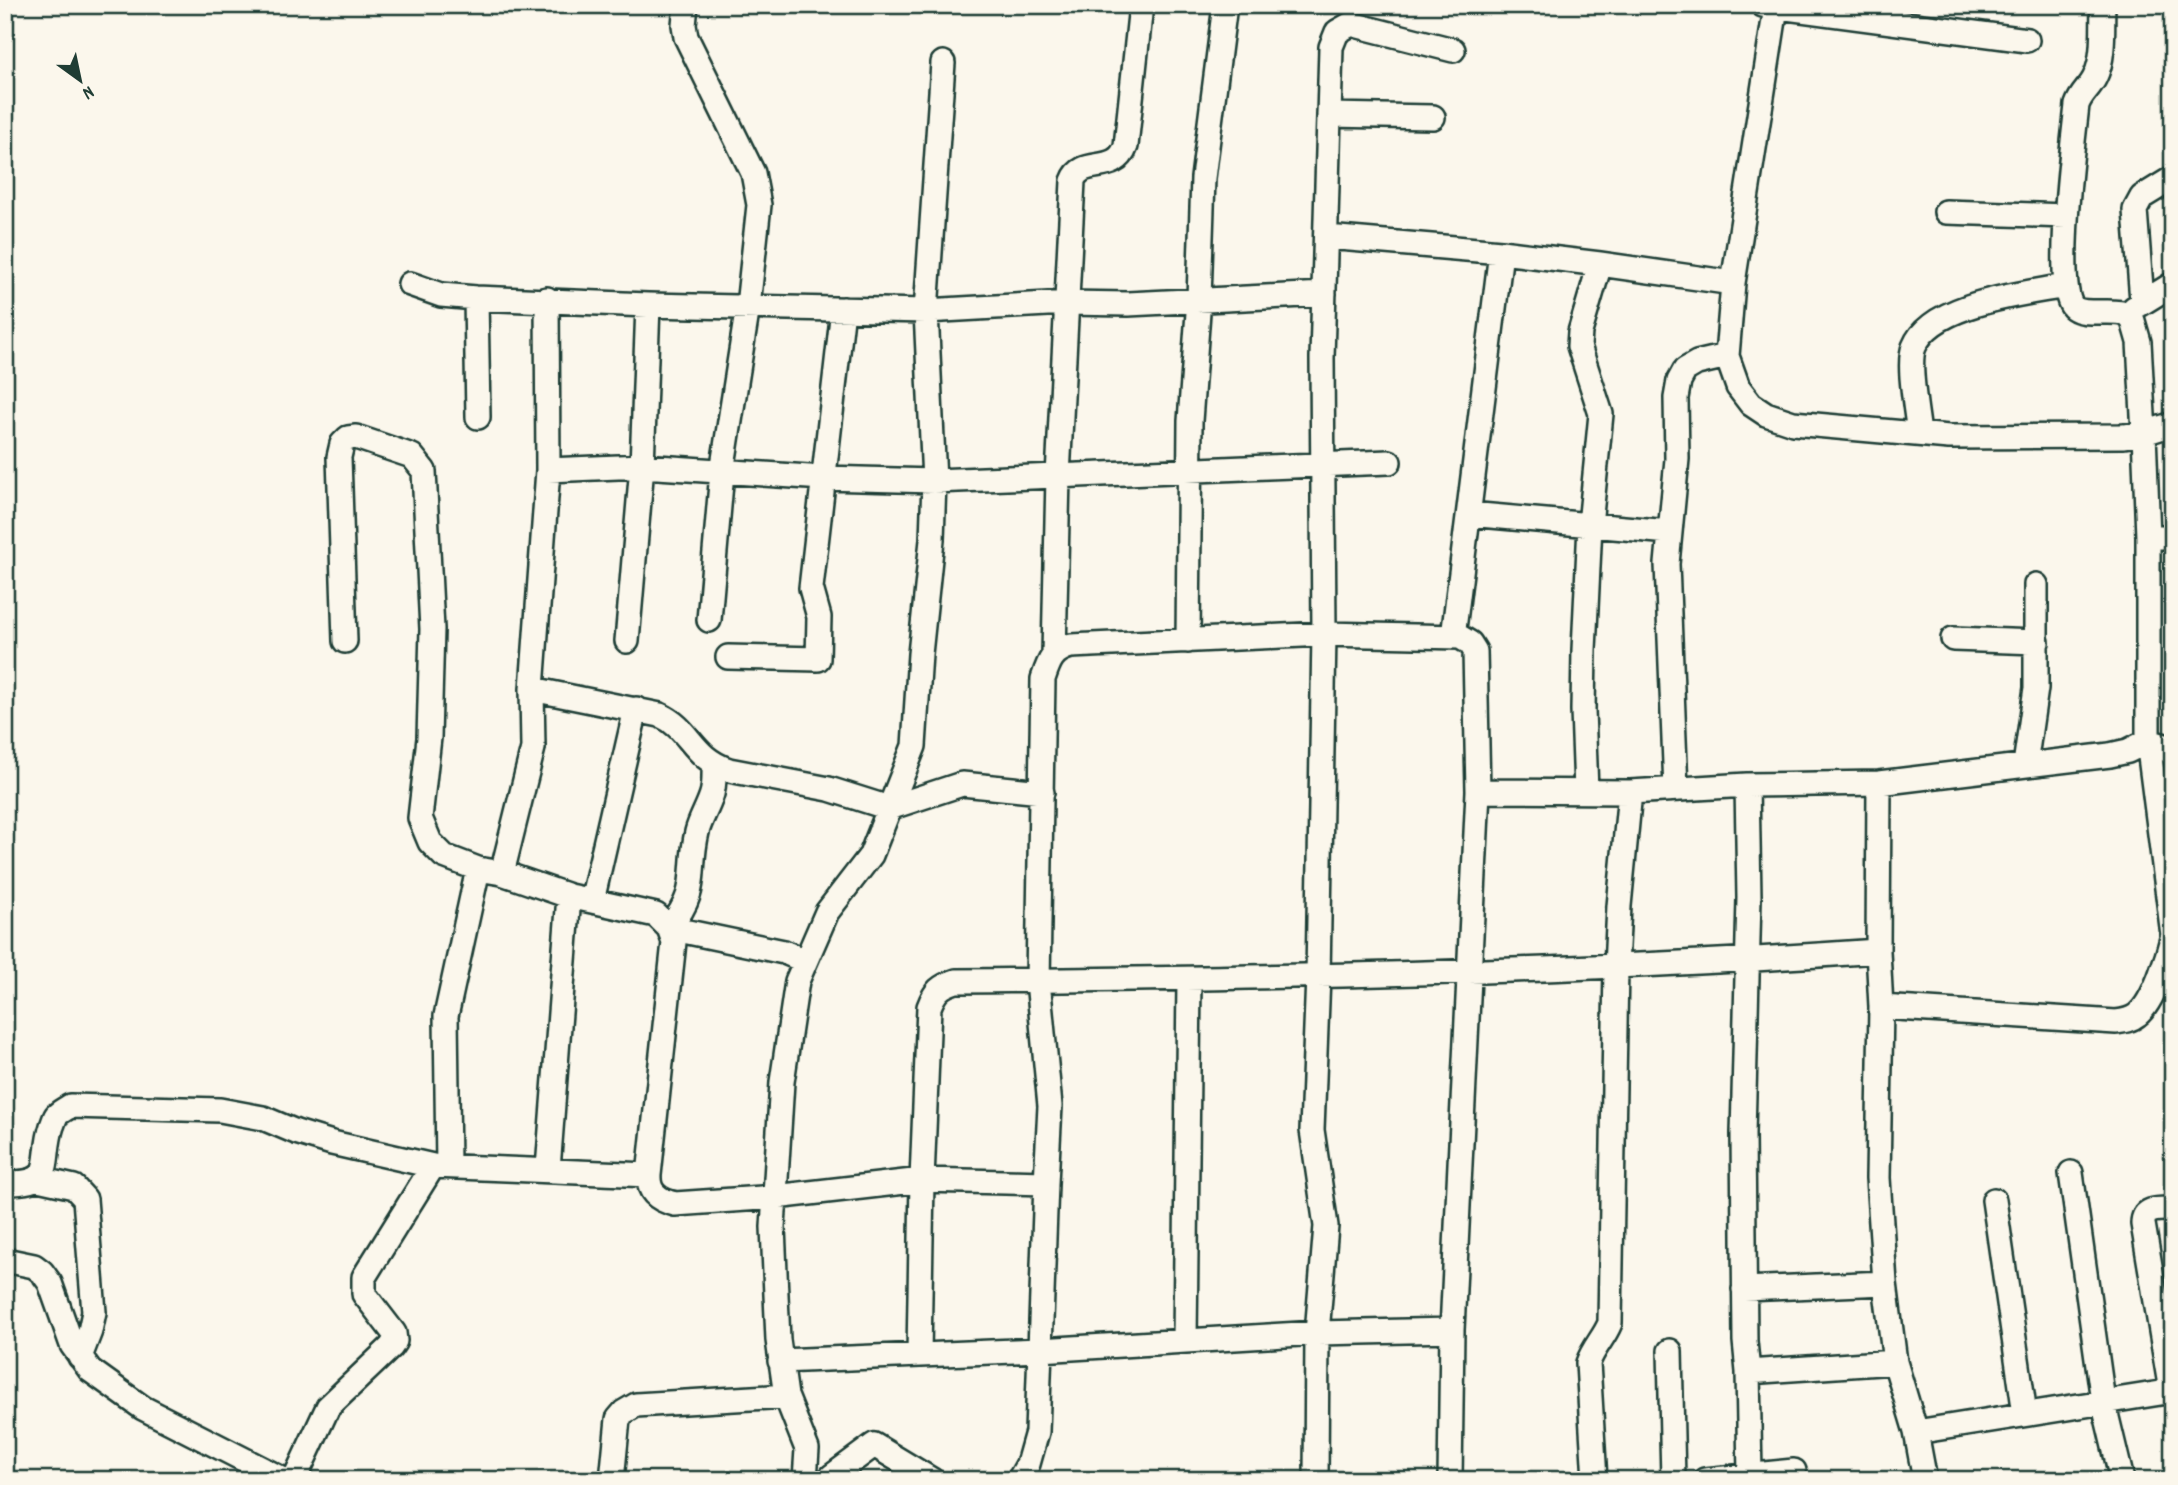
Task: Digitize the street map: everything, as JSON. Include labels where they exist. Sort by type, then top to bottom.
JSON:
[{"type":"street","points":[[686,5],[686,37],[754,173],[757,188],[758,222],[722,472],[709,620]]},
{"type":"street","points":[[1054,654],[1058,476],[1073,181],[1075,174],[1081,169],[1113,163],[1123,155],[1141,5]]},
{"type":"street","points":[[1188,641],[1190,421],[1199,299],[1203,178],[1225,5]]},
{"type":"street","points":[[2103,5],[2099,66],[2095,78],[2080,95],[2077,105],[2066,216],[2065,286],[2068,302],[2080,312],[2119,311],[2135,307],[2173,284]]},
{"type":"street","points":[[2027,40],[1769,6],[1727,356],[1738,387],[1751,404],[1766,414],[1793,423],[1949,437],[2124,436],[2173,424]]},
{"type":"street","points":[[1316,1480],[1317,1333],[1326,1226],[1312,1130],[1318,976],[1324,634],[1321,465],[1331,47],[1337,32],[1351,24],[1454,50]]},
{"type":"street","points":[[805,1480],[807,1449],[786,1396],[780,1361],[773,1227],[782,1082],[797,981],[827,912],[871,855],[914,746],[932,540],[934,481],[926,312],[943,63]]},
{"type":"street","points":[[1329,115],[1433,117]]},
{"type":"street","points":[[1881,1007],[2116,1022],[2129,1020],[2147,1003],[2169,951],[2173,935],[2148,741],[2148,537],[2135,307],[2135,210],[2141,197],[2173,178]]},
{"type":"street","points":[[1946,212],[2066,216]]},
{"type":"street","points":[[1327,237],[1600,264],[1734,283]]},
{"type":"street","points":[[1453,637],[1501,253]]},
{"type":"street","points":[[1586,791],[1584,650],[1590,525],[1601,414],[1579,346],[1580,332],[1600,264]]},
{"type":"street","points":[[410,284],[441,295],[476,298],[926,312],[1066,303],[1128,304],[1324,294]]},
{"type":"street","points":[[1919,434],[1911,360],[1914,347],[1922,334],[1949,314],[1970,304],[2065,286]]},
{"type":"street","points":[[476,298],[478,418]]},
{"type":"street","points":[[502,873],[533,748],[532,689],[548,470],[547,299]]},
{"type":"street","points":[[626,641],[642,466],[648,305]]},
{"type":"street","points":[[728,657],[818,659],[819,617],[811,588],[843,309]]},
{"type":"street","points":[[1675,789],[1667,618],[1669,532],[1677,459],[1676,398],[1679,381],[1685,370],[1697,363],[1727,356]]},
{"type":"street","points":[[345,641],[340,457],[342,444],[348,438],[356,438],[412,456],[424,471],[432,629],[429,738],[420,818],[430,842],[444,856],[478,869],[502,873],[569,896],[656,915],[669,928],[674,942],[649,1174],[649,1184],[654,1195],[664,1202],[675,1204],[775,1197],[922,1180],[1046,1183]]},
{"type":"street","points":[[548,470],[642,466],[824,478],[934,481],[1389,462]]},
{"type":"street","points":[[1469,514],[1669,532]]},
{"type":"street","points":[[2148,537],[2173,537]]},
{"type":"street","points":[[2025,765],[2034,712],[2036,585]]},
{"type":"street","points":[[1019,1480],[1028,1464],[1037,1432],[1050,1106],[1038,981],[1044,679],[1050,658],[1059,649],[1071,646],[1324,634],[1460,637],[1470,643],[1475,651],[1478,791],[1452,1330],[1450,1480]]},
{"type":"street","points":[[1953,639],[2037,642]]},
{"type":"street","points":[[532,689],[636,709],[670,719],[698,752],[714,765],[830,789],[889,808],[962,784],[1041,792]]},
{"type":"street","points":[[592,901],[636,709]]},
{"type":"street","points":[[1478,791],[1630,792],[1746,785],[1879,783],[2110,755],[2128,751],[2148,741],[2162,745],[2173,754]]},
{"type":"street","points":[[669,928],[682,912],[691,890],[694,845],[699,824],[713,790],[714,765]]},
{"type":"street","points":[[1879,783],[1878,951],[1881,1007],[1878,1178],[1885,1283],[1895,1362],[1916,1432],[1925,1480]]},
{"type":"street","points":[[1746,785],[1749,898],[1743,1134],[1749,1475]]},
{"type":"street","points":[[1595,1480],[1588,1363],[1610,1323],[1616,967],[1630,792]]},
{"type":"street","points":[[294,1480],[328,1407],[395,1341],[394,1333],[364,1294],[364,1278],[440,1166],[446,1016],[478,869]]},
{"type":"street","points":[[548,1169],[569,896]]},
{"type":"street","points":[[669,928],[785,952],[805,961]]},
{"type":"street","points":[[919,1355],[929,1007],[934,994],[942,985],[956,982],[1189,979],[1616,967],[1878,951]]},
{"type":"street","points":[[1185,1341],[1189,979]]},
{"type":"street","points":[[38,1179],[46,1167],[50,1132],[56,1116],[70,1106],[220,1110],[263,1118],[332,1143],[440,1166],[649,1174]]},
{"type":"street","points":[[2071,1173],[2103,1401],[2122,1480]]},
{"type":"street","points":[[5,1184],[25,1184],[38,1179],[74,1187],[85,1199],[94,1312],[80,1357]]},
{"type":"street","points":[[1994,1200],[2025,1414]]},
{"type":"street","points":[[1916,1432],[2172,1391],[2143,1224],[2146,1213],[2154,1209],[2173,1209]]},
{"type":"street","points":[[5,1260],[34,1266],[43,1272],[50,1283],[72,1345],[90,1370],[143,1408],[256,1473],[284,1480]]},
{"type":"street","points":[[1744,1289],[1885,1283]]},
{"type":"street","points":[[780,1361],[1040,1350],[1317,1333],[1452,1330]]},
{"type":"street","points":[[1671,1351],[1673,1480]]},
{"type":"street","points":[[1748,1372],[1895,1362]]},
{"type":"street","points":[[612,1480],[618,1419],[636,1405],[786,1396]]},
{"type":"street","points":[[832,1476],[874,1445],[932,1480]]},
{"type":"street","points":[[1705,1480],[1794,1471],[1795,1480]]}]
